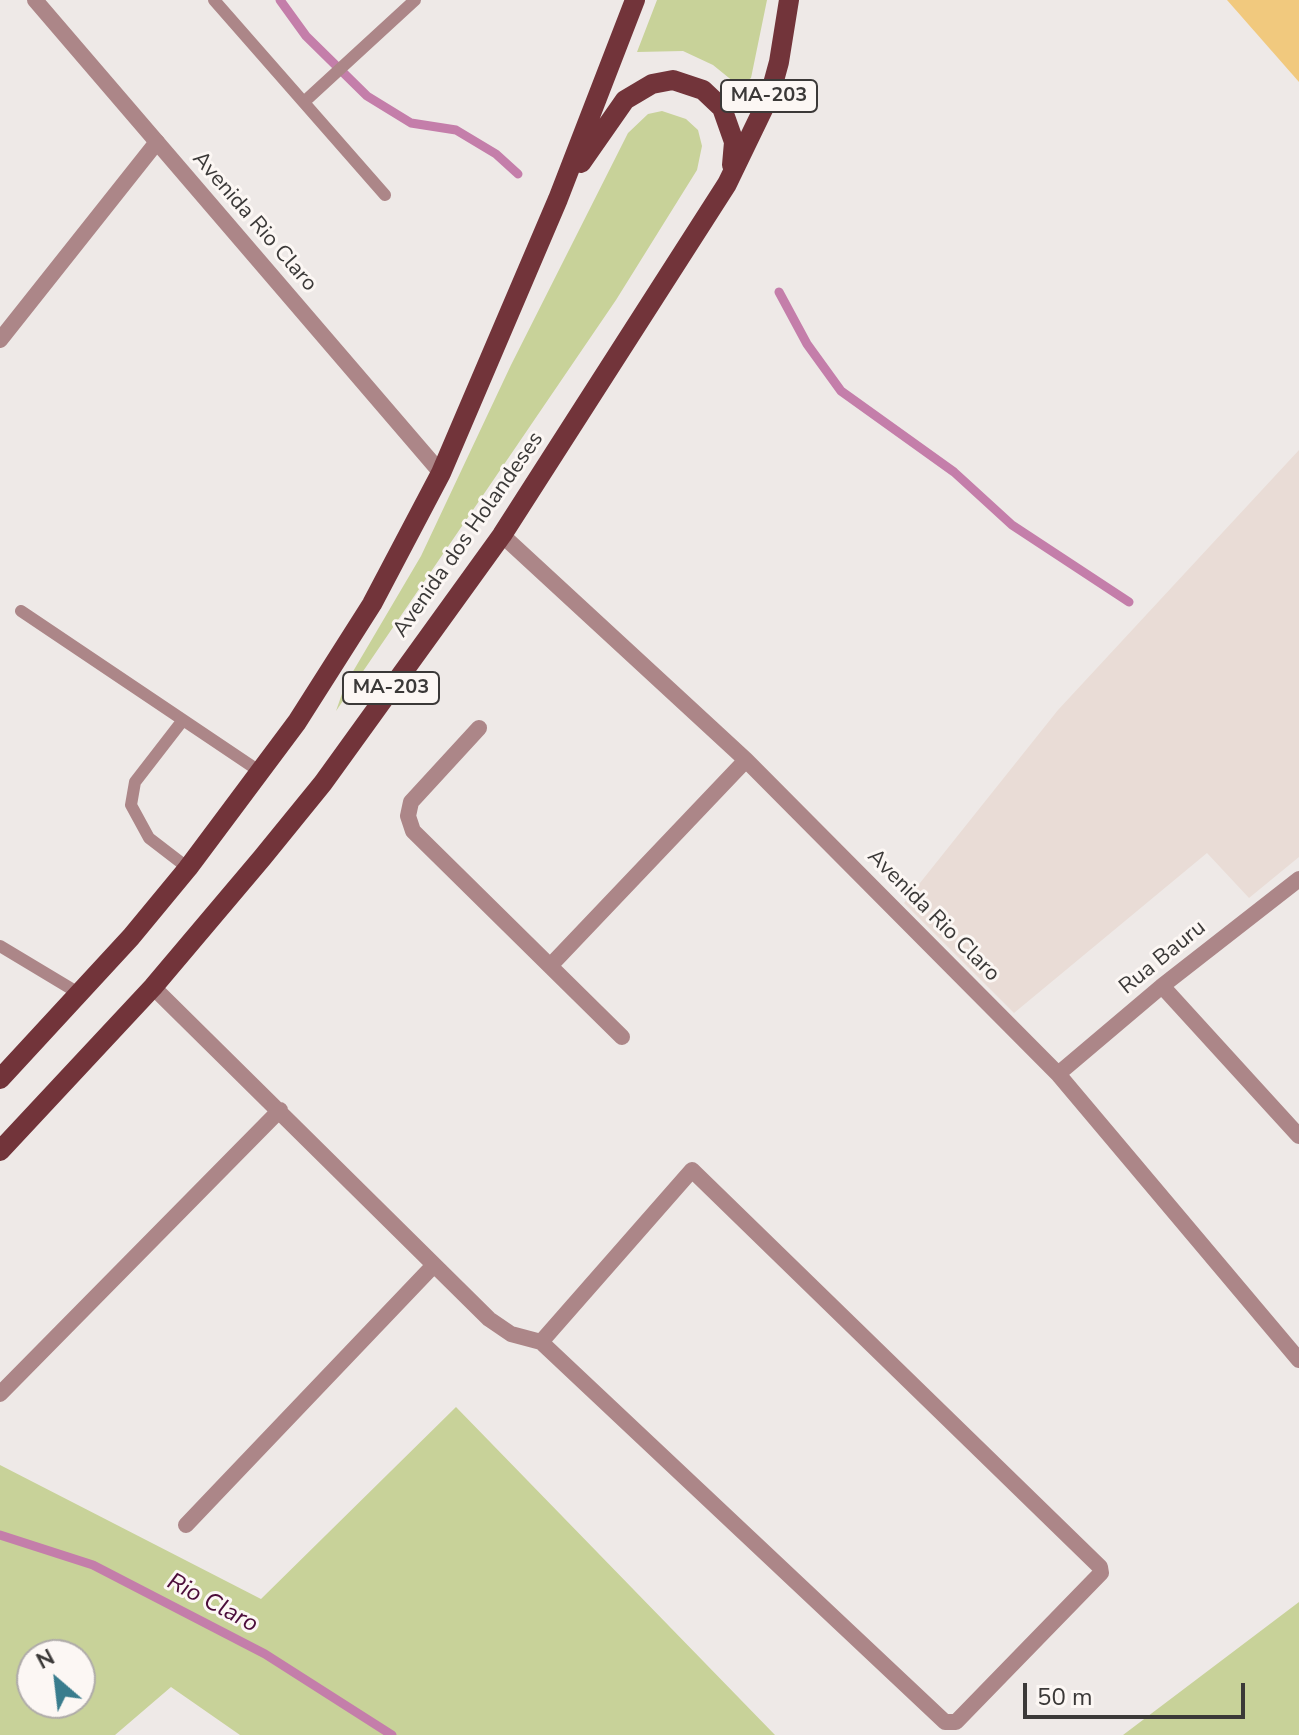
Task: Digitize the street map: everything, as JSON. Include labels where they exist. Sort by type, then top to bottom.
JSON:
[{"type":"main road","name":"Avenida dos Holandeses","points":[[0,1079],[80,994],[188,868],[262,773],[372,604],[441,473],[558,199],[635,0]]},
{"type":"main road","name":"Avenida dos Holandeses","points":[[0,1151],[153,987],[323,783],[502,535],[727,184],[770,95],[789,0]]},
{"type":"main road","points":[[558,199],[625,100],[652,84],[673,80],[703,90],[727,118],[734,142],[727,184]]},
{"type":"street","name":"Avenida Rio Claro","points":[[35,0],[441,473]]},
{"type":"street","points":[[0,340],[157,142]]},
{"type":"street","name":"Avenida Rio Claro","points":[[502,535],[746,760],[1058,1074],[1299,1360]]},
{"type":"street","points":[[479,728],[411,802],[408,816],[413,831],[622,1037]]},
{"type":"street","points":[[550,966],[746,760]]},
{"type":"street","name":"Rua Bauru","points":[[1058,1074],[1162,986],[1299,879]]},
{"type":"street","points":[[1162,986],[1299,1136]]},
{"type":"street","points":[[153,987],[489,1319],[511,1334],[541,1342],[949,1724],[956,1722],[1101,1573],[1093,1560],[692,1170],[541,1342]]},
{"type":"street","points":[[0,1394],[280,1110]]},
{"type":"street","points":[[186,1525],[434,1265]]},
{"type":"lane","points":[[214,0],[385,195]]},
{"type":"lane","points":[[304,102],[415,0]]},
{"type":"lane","points":[[21,611],[262,773]]},
{"type":"lane","points":[[183,720],[135,782],[131,805],[149,838],[188,868]]},
{"type":"lane","points":[[0,946],[80,994]]},
{"type":"shaded area","points":[[1299,450],[1299,857],[1249,898],[1207,853],[1014,1013],[904,903],[1058,710]]},
{"type":"green space","points":[[657,0],[767,0],[751,78],[741,85],[713,65],[683,51],[637,52]]},
{"type":"green space","points":[[662,111],[686,119],[698,130],[702,146],[697,170],[616,300],[336,711],[345,685],[421,556],[511,365],[628,133],[648,114]]},
{"type":"green space","points":[[456,1407],[775,1735],[240,1735],[171,1687],[115,1735],[0,1735],[0,1465],[261,1599]]},
{"type":"green space","points":[[1299,1602],[1299,1735],[1123,1735]]},
{"type":"building","points":[[1227,0],[1299,0],[1299,82]]},
{"type":"waterway","points":[[280,0],[306,36],[367,96],[411,123],[456,130],[496,154],[518,174]]},
{"type":"waterway","points":[[779,292],[807,344],[841,391],[954,472],[1012,525],[1129,602]]},
{"type":"waterway","name":"Rio Claro","points":[[0,1535],[93,1565],[265,1654],[392,1735]]}]
